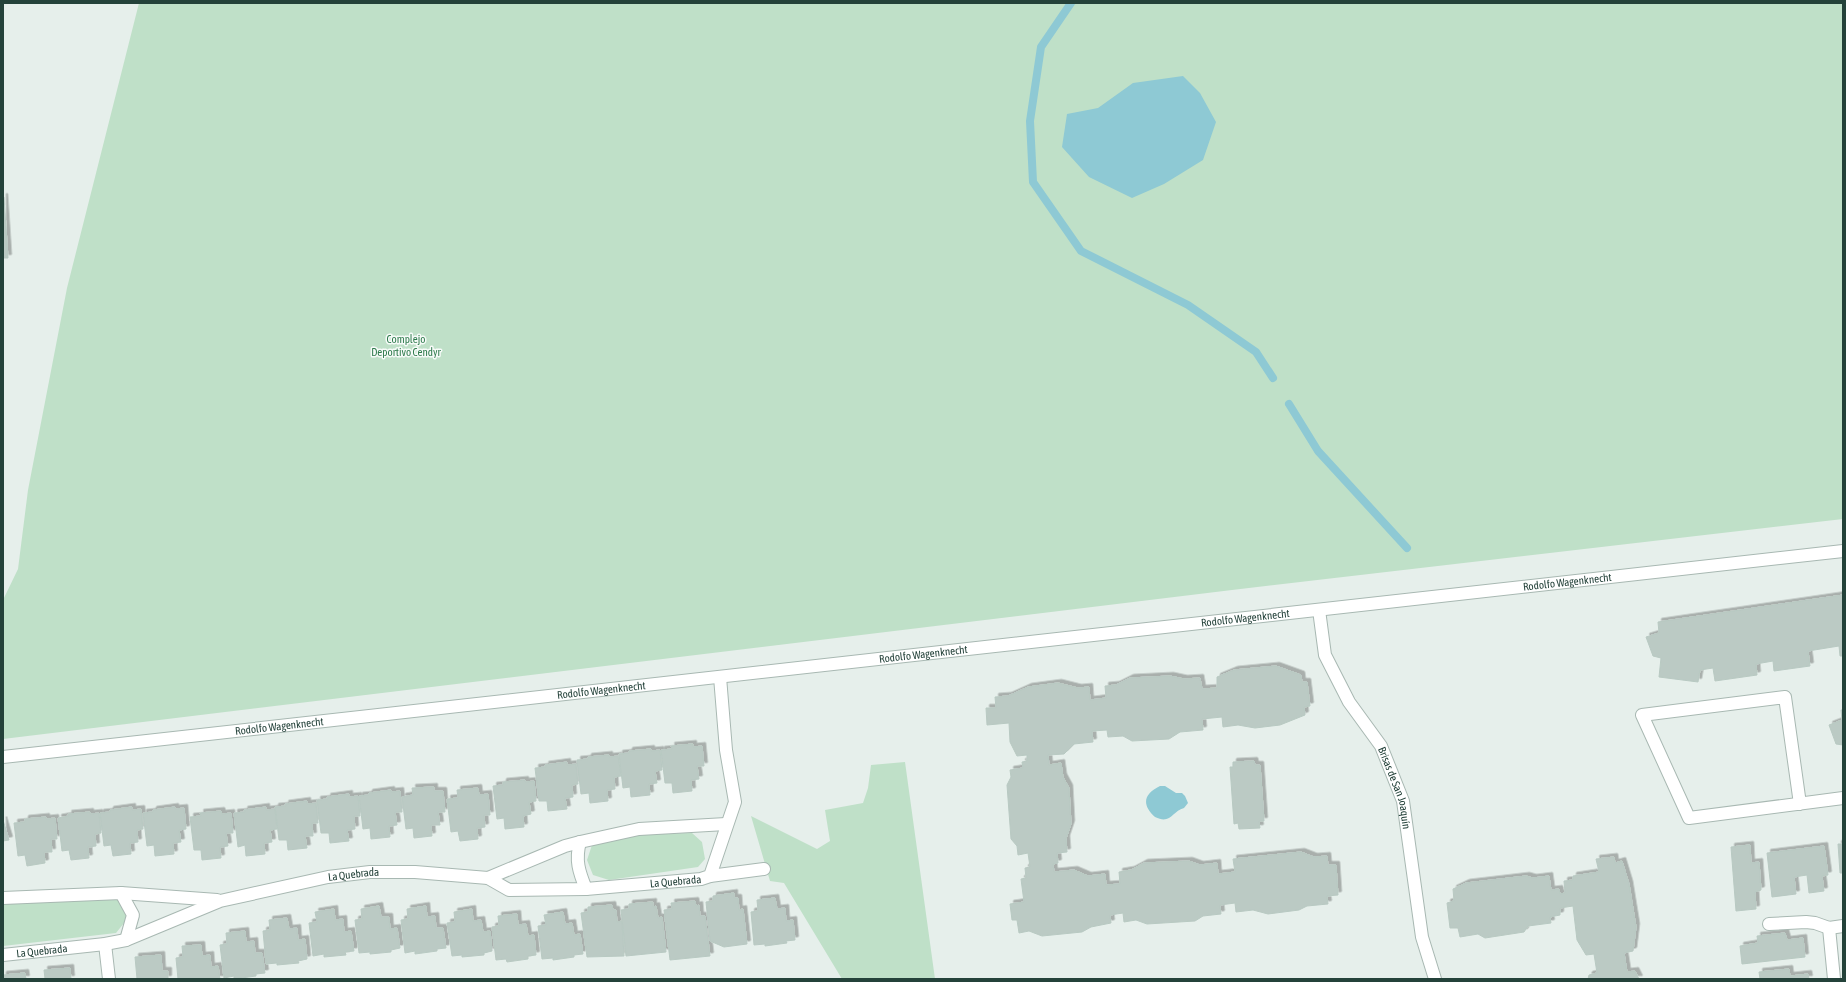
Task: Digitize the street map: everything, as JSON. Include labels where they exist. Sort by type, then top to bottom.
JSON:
[{"type":"street","name":"Rodolfo Wagenknecht","points":[[3,757],[720,678],[1843,551]]},
{"type":"street","name":"Brisas de San Joaquín","points":[[1319,610],[1325,655],[1349,702],[1381,746],[1403,801],[1422,937],[1435,979]]},
{"type":"street","name":"La Quebrada","points":[[3,955],[105,944],[126,940],[220,901],[328,877],[370,872],[414,872],[488,878],[510,890],[586,889],[701,879],[710,876],[719,853],[726,824],[730,818],[735,802],[726,750],[720,678]]},
{"type":"street","points":[[1800,804],[1785,697],[1642,715],[1690,818],[1800,804],[1843,798]]},
{"type":"street","name":"La Quebrada","points":[[488,878],[565,846],[580,842],[639,829],[726,824]]},
{"type":"street","points":[[580,842],[577,855],[580,875],[586,889]]},
{"type":"street","points":[[710,876],[764,869]]},
{"type":"street","name":"La Quebrada","points":[[3,898],[121,893],[220,901]]},
{"type":"street","points":[[121,893],[133,915],[126,940]]},
{"type":"street","points":[[1769,924],[1806,922],[1815,923],[1829,928],[1843,926]]},
{"type":"street","points":[[1829,928],[1834,979]]},
{"type":"street","points":[[105,944],[108,979]]},
{"type":"green space","name":"Complejo Deportivo Cendyr","points":[[139,3],[1843,3],[1843,519],[1232,590],[3,739],[3,600],[18,569],[28,490],[67,288]]},
{"type":"green space","points":[[905,762],[935,979],[842,979],[784,883],[770,881],[751,816],[817,849],[830,841],[825,810],[863,803],[868,788],[871,765]]},
{"type":"green space","points":[[692,833],[702,842],[705,859],[698,867],[609,880],[593,875],[587,860],[592,845],[645,834]]},
{"type":"green space","points":[[124,899],[128,918],[116,933],[3,946],[3,901]]},
{"type":"water","points":[[1183,76],[1200,93],[1216,122],[1203,160],[1164,184],[1132,198],[1089,177],[1062,147],[1067,114],[1098,108],[1133,83]]},
{"type":"water","points":[[1160,786],[1165,786],[1176,793],[1182,793],[1188,803],[1184,808],[1165,819],[1155,817],[1146,804],[1146,800],[1150,792]]},
{"type":"building","points":[[4,197],[8,258],[3,258]]},
{"type":"building","points":[[1843,595],[1843,656],[1840,656],[1839,646],[1808,651],[1810,666],[1774,671],[1773,661],[1756,664],[1757,675],[1715,681],[1713,668],[1700,670],[1698,682],[1659,677],[1661,658],[1653,656],[1646,637],[1659,633],[1658,622]]},
{"type":"building","points":[[1276,666],[1301,675],[1302,682],[1307,682],[1310,706],[1304,707],[1305,715],[1280,725],[1255,728],[1238,725],[1223,727],[1222,717],[1202,719],[1203,730],[1180,732],[1169,739],[1132,741],[1123,736],[1108,737],[1107,730],[1092,731],[1093,742],[1074,744],[1064,754],[1048,755],[1049,765],[1061,763],[1063,777],[1069,788],[1071,824],[1066,839],[1067,852],[1057,853],[1058,863],[1053,864],[1054,872],[1074,870],[1088,876],[1105,874],[1106,885],[1120,884],[1119,872],[1131,870],[1144,863],[1189,861],[1200,865],[1217,863],[1218,874],[1235,872],[1233,859],[1301,852],[1314,857],[1327,856],[1328,865],[1336,865],[1338,895],[1327,896],[1328,904],[1307,906],[1299,910],[1268,914],[1253,910],[1236,912],[1235,903],[1220,905],[1221,914],[1203,916],[1195,921],[1147,924],[1136,920],[1124,922],[1123,913],[1110,915],[1111,923],[1091,927],[1082,932],[1042,936],[1029,931],[1019,933],[1017,920],[1012,920],[1010,904],[1024,902],[1021,879],[1026,878],[1025,868],[1030,867],[1028,853],[1018,855],[1017,846],[1011,839],[1007,785],[1011,777],[1010,770],[1023,768],[1022,762],[1027,761],[1027,755],[1017,756],[1010,742],[1009,723],[987,725],[986,708],[996,708],[995,697],[1008,696],[1028,687],[1058,683],[1078,688],[1089,687],[1090,700],[1106,698],[1105,686],[1116,685],[1130,678],[1170,676],[1184,679],[1200,678],[1202,689],[1217,688],[1217,677],[1234,670]]},
{"type":"building","points":[[1841,710],[1843,710],[1843,745],[1836,744],[1829,725],[1842,720]]},
{"type":"building","points":[[693,744],[693,747],[702,746],[704,766],[697,766],[699,779],[691,780],[692,791],[673,793],[672,783],[665,783],[661,750],[672,749],[671,746]]},
{"type":"building","points":[[651,749],[651,751],[660,750],[662,770],[655,771],[657,783],[649,784],[650,795],[631,797],[630,787],[623,788],[619,754],[629,753],[629,751]]},
{"type":"building","points":[[609,755],[609,757],[618,756],[621,776],[614,777],[615,789],[607,790],[608,801],[590,803],[589,793],[581,794],[577,760],[588,759],[588,757]]},
{"type":"building","points":[[1254,761],[1255,765],[1260,765],[1264,821],[1259,821],[1260,828],[1239,829],[1238,823],[1234,824],[1230,767],[1233,767],[1233,762]]},
{"type":"building","points":[[567,762],[567,765],[576,764],[578,784],[572,785],[573,797],[565,798],[567,809],[548,811],[547,801],[539,801],[535,768]]},
{"type":"building","points":[[525,780],[525,782],[534,781],[536,801],[529,802],[531,814],[523,816],[524,827],[505,829],[504,818],[497,819],[493,786],[503,785],[503,782]]},
{"type":"building","points":[[434,787],[434,791],[443,791],[445,812],[438,812],[440,825],[431,825],[432,836],[414,838],[413,828],[406,829],[402,797],[413,795],[412,788]]},
{"type":"building","points":[[478,788],[479,795],[488,794],[490,815],[484,815],[485,827],[477,828],[478,839],[460,841],[458,831],[451,832],[447,799],[458,798],[457,790]]},
{"type":"building","points":[[391,790],[391,792],[400,791],[402,812],[395,812],[397,825],[389,826],[390,837],[371,839],[370,828],[363,829],[359,796]]},
{"type":"building","points":[[349,794],[349,797],[358,796],[360,816],[354,816],[355,829],[347,830],[349,841],[330,843],[329,833],[321,833],[317,800]]},
{"type":"building","points":[[307,801],[307,804],[316,803],[318,823],[312,823],[313,836],[305,836],[307,848],[288,850],[287,840],[279,840],[275,807]]},
{"type":"building","points":[[132,807],[132,810],[141,809],[143,829],[137,830],[138,842],[130,843],[131,854],[113,856],[111,845],[104,846],[100,813]]},
{"type":"building","points":[[175,807],[175,809],[184,808],[186,829],[179,830],[181,842],[173,843],[174,854],[155,856],[154,845],[147,846],[143,813]]},
{"type":"building","points":[[266,807],[266,810],[275,809],[277,829],[270,830],[272,842],[264,843],[265,854],[246,856],[245,845],[238,847],[234,813]]},
{"type":"building","points":[[221,811],[222,814],[231,813],[233,833],[226,833],[228,846],[220,847],[221,858],[202,860],[201,850],[194,850],[190,817],[201,816],[200,813]]},
{"type":"building","points":[[90,812],[90,814],[99,813],[101,833],[95,834],[96,846],[88,847],[89,858],[71,860],[69,850],[62,851],[58,818],[69,816],[68,814]]},
{"type":"building","points":[[46,817],[46,819],[55,818],[57,839],[51,839],[52,852],[44,852],[45,863],[27,866],[25,855],[18,856],[14,823],[25,822],[25,819]]},
{"type":"building","points":[[3,820],[9,840],[3,841]]},
{"type":"building","points":[[1838,844],[1843,844],[1843,873],[1840,873]]},
{"type":"building","points":[[1750,845],[1751,863],[1759,862],[1761,890],[1755,892],[1756,909],[1736,911],[1731,847]]},
{"type":"building","points":[[1824,846],[1828,875],[1822,876],[1824,891],[1809,893],[1807,875],[1794,877],[1796,894],[1772,897],[1767,853]]},
{"type":"building","points":[[1614,857],[1615,863],[1622,861],[1629,884],[1636,927],[1633,951],[1624,953],[1627,972],[1635,971],[1639,979],[1588,979],[1589,975],[1597,973],[1594,954],[1586,955],[1577,940],[1573,906],[1560,908],[1560,915],[1550,917],[1551,923],[1528,926],[1524,932],[1485,938],[1478,934],[1460,937],[1458,928],[1450,928],[1447,903],[1454,901],[1453,889],[1466,883],[1526,876],[1533,878],[1549,876],[1551,890],[1559,889],[1560,894],[1565,893],[1564,881],[1573,880],[1573,876],[1599,872],[1596,859]]},
{"type":"building","points":[[734,893],[734,898],[738,898],[739,910],[743,909],[747,944],[724,947],[710,941],[706,902],[713,901],[713,896]]},
{"type":"building","points":[[775,898],[777,909],[785,908],[786,921],[793,920],[795,940],[786,941],[787,943],[765,946],[765,944],[754,945],[751,912],[758,911],[757,900]]},
{"type":"building","points":[[695,901],[696,906],[699,905],[700,916],[705,916],[710,956],[670,960],[664,910],[672,909],[671,903]]},
{"type":"building","points":[[653,902],[653,907],[656,906],[658,918],[662,917],[666,952],[626,956],[621,910],[629,909],[629,904]]},
{"type":"building","points":[[612,905],[613,910],[616,910],[617,922],[622,921],[624,956],[587,957],[581,913],[588,912],[588,907]]},
{"type":"building","points":[[379,906],[381,917],[389,917],[390,929],[397,928],[400,948],[391,950],[391,952],[370,954],[370,952],[359,953],[355,920],[362,919],[361,909]]},
{"type":"building","points":[[426,906],[427,917],[435,916],[436,928],[443,928],[446,948],[437,949],[437,951],[415,954],[415,951],[405,953],[401,920],[408,919],[407,909]]},
{"type":"building","points":[[334,909],[335,920],[343,919],[344,932],[351,931],[354,951],[345,952],[346,955],[324,957],[324,954],[313,956],[309,923],[317,922],[315,912]]},
{"type":"building","points":[[472,909],[473,921],[481,920],[483,932],[490,931],[492,951],[484,953],[484,955],[462,957],[462,955],[452,956],[447,923],[455,922],[454,912]]},
{"type":"building","points":[[563,912],[565,924],[572,923],[574,935],[580,934],[583,954],[553,960],[553,958],[542,959],[538,926],[546,925],[544,915]]},
{"type":"building","points":[[517,914],[518,925],[526,924],[528,936],[534,935],[536,955],[528,956],[528,959],[507,962],[506,959],[496,960],[492,927],[499,926],[498,916]]},
{"type":"building","points":[[287,918],[289,929],[297,928],[298,940],[305,939],[307,959],[298,961],[299,963],[277,965],[277,963],[266,964],[263,931],[270,930],[269,920]]},
{"type":"building","points":[[245,931],[246,942],[254,941],[255,953],[262,953],[265,973],[256,974],[256,976],[234,979],[234,976],[224,978],[220,945],[227,944],[226,933]]},
{"type":"building","points":[[1785,933],[1787,940],[1803,938],[1805,957],[1742,964],[1740,946],[1758,943],[1757,936]]},
{"type":"building","points":[[201,945],[202,956],[210,955],[211,967],[218,966],[220,979],[178,979],[176,958],[183,957],[182,946]]},
{"type":"building","points":[[161,955],[162,971],[168,971],[168,979],[137,979],[135,957]]},
{"type":"building","points":[[70,968],[71,979],[45,979],[44,970]]},
{"type":"building","points":[[1789,969],[1790,976],[1808,974],[1809,979],[1760,979],[1759,972]]},
{"type":"building","points":[[25,973],[26,979],[3,979],[3,975]]},
{"type":"waterway","points":[[1071,3],[1041,47],[1030,121],[1033,182],[1081,251],[1188,305],[1256,352],[1273,378]]},
{"type":"waterway","points":[[1289,404],[1318,451],[1407,548]]}]
